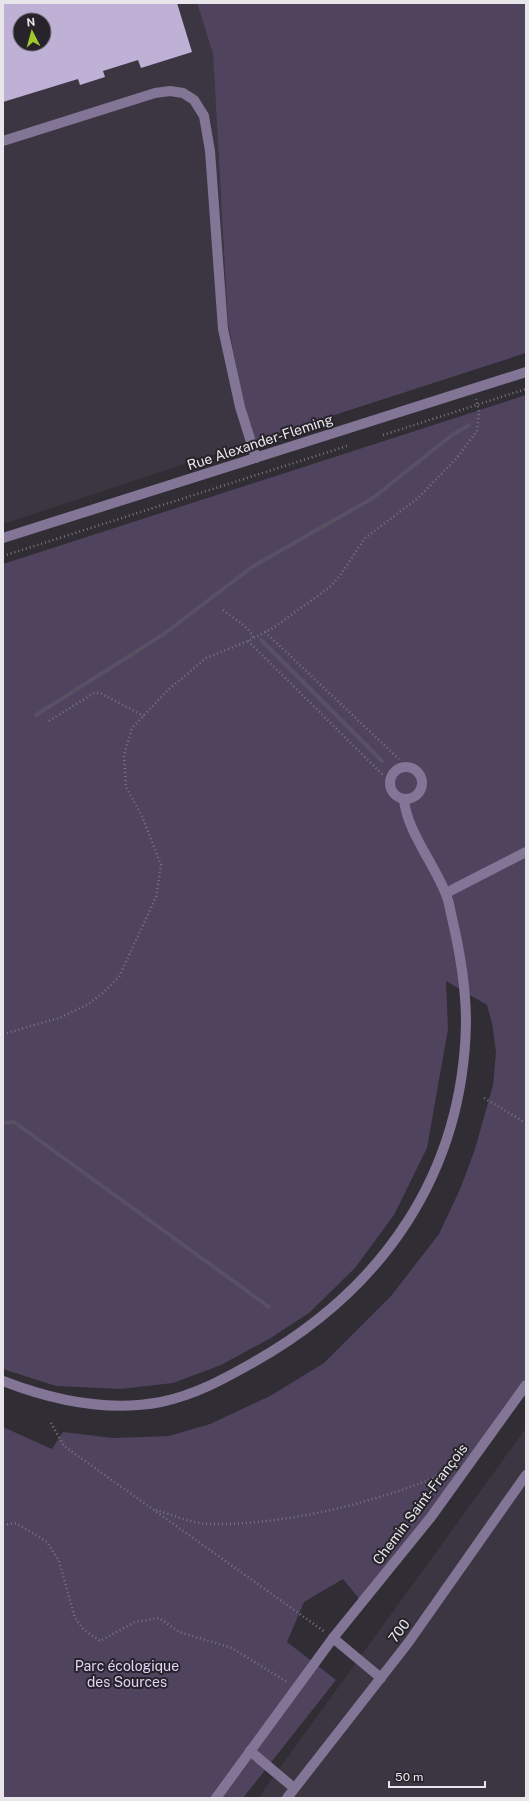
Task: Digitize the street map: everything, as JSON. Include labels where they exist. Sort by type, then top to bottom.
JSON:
[{"type":"street","points":[[3,141],[155,94],[170,91],[183,93],[194,100],[204,116],[210,151],[223,329],[240,407],[256,458]]},
{"type":"street","name":"Rue Alexander-Fleming","points":[[3,538],[526,372]]},
{"type":"street","points":[[3,1381],[31,1392],[93,1404],[127,1405],[161,1402],[198,1392],[264,1357],[301,1333],[342,1300],[372,1269],[397,1239],[428,1184],[448,1136],[460,1092],[464,1065],[466,1021],[464,979],[458,940],[446,893],[407,816],[404,799]]},
{"type":"street","points":[[446,893],[526,852]]},
{"type":"street","name":"Chemin Saint-François","points":[[216,1798],[333,1638],[431,1517],[526,1384]]},
{"type":"street","name":"700","points":[[287,1798],[408,1643],[526,1475]]},
{"type":"street","points":[[333,1638],[380,1678]]},
{"type":"street","points":[[250,1751],[294,1788]]},
{"type":"path","points":[[3,1034],[59,1018],[87,1005],[104,994],[119,977],[148,917],[156,897],[161,865],[142,816],[126,787],[124,755],[132,728],[168,690],[206,658],[248,641],[265,632],[330,587],[342,573],[364,539],[418,498],[456,459],[478,431],[479,412],[473,389]]},
{"type":"path","points":[[383,435],[526,389]]},
{"type":"path","points":[[3,556],[346,446]]},
{"type":"path","points":[[223,610],[248,628],[254,638]]},
{"type":"path","points":[[265,632],[399,760]]},
{"type":"path","points":[[248,641],[384,776]]},
{"type":"path","points":[[49,720],[94,693],[100,693],[144,716]]},
{"type":"path","points":[[484,1098],[526,1123]]},
{"type":"path","points":[[51,1423],[64,1446],[333,1638]]},
{"type":"path","points":[[153,1510],[204,1524],[270,1520],[322,1512],[374,1498],[422,1483],[456,1465]]},
{"type":"path","points":[[3,1525],[16,1523],[47,1542],[60,1561],[75,1618],[84,1630],[100,1641],[135,1622],[159,1618],[179,1632],[232,1648],[296,1688]]},
{"type":"shaded area","points":[[3,3],[197,3],[213,54],[228,324],[251,442],[3,524]]},
{"type":"shaded area","points":[[526,1428],[526,1798],[258,1798]]},
{"type":"green space","points":[[197,3],[526,3],[526,353],[251,442],[228,324],[213,54]]},
{"type":"green space","name":"Parc écologique des Sources","points":[[526,395],[526,1378],[365,1606],[343,1579],[304,1602],[287,1642],[336,1680],[243,1798],[3,1798],[3,1427],[52,1449],[63,1432],[113,1438],[169,1436],[210,1424],[270,1396],[324,1363],[391,1296],[439,1234],[461,1187],[475,1149],[493,1085],[496,1052],[492,1023],[487,1005],[446,981],[448,1029],[427,1148],[394,1215],[355,1268],[309,1313],[269,1339],[221,1365],[173,1383],[120,1389],[56,1386],[3,1369],[3,564]]},
{"type":"building","points":[[3,3],[177,3],[192,52],[141,68],[138,60],[103,71],[105,77],[80,85],[78,79],[3,102]]},
{"type":"waterway","points":[[36,715],[164,634],[252,567],[373,498],[452,435],[469,425]]},
{"type":"waterway","points":[[261,640],[382,761]]},
{"type":"waterway","points":[[3,1123],[14,1122],[269,1307]]}]
